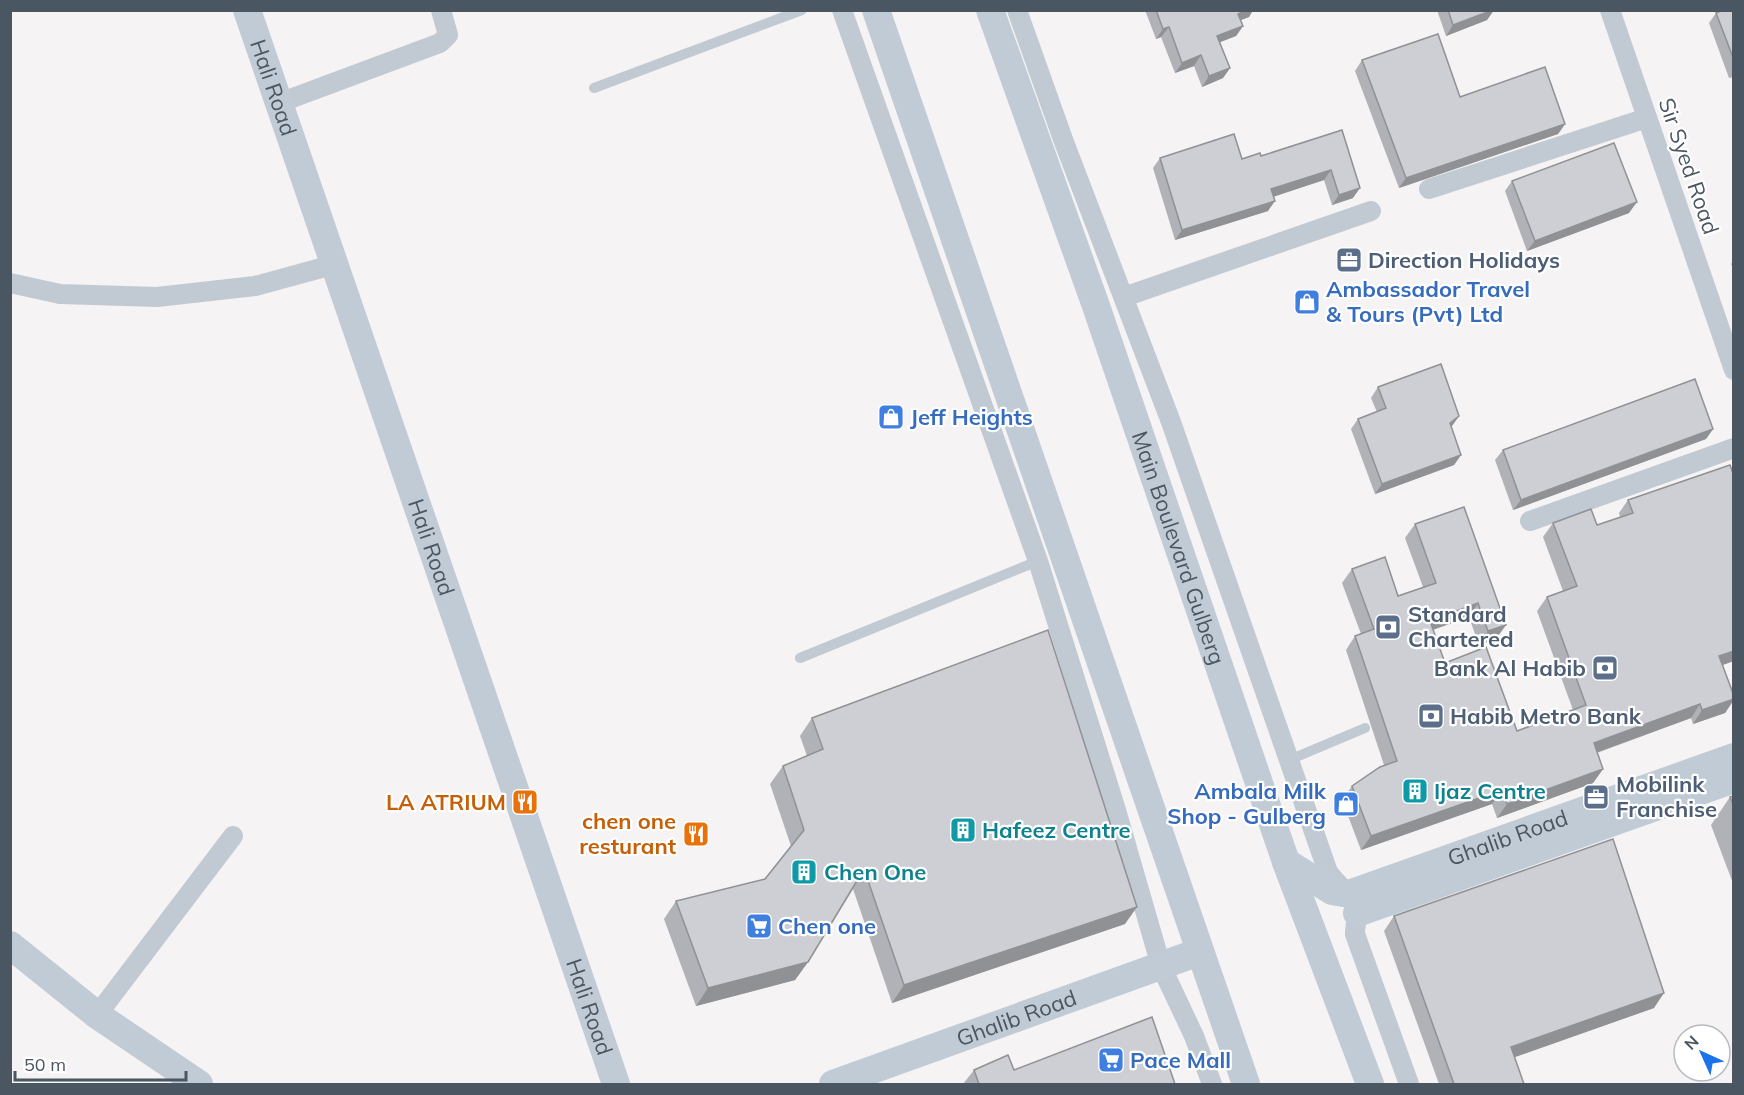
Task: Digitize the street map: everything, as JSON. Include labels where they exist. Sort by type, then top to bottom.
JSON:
[{"type":"street","name":"Hali Road","points":[[247,10],[616,1084]]},
{"type":"street","points":[[279,103],[440,44],[448,35],[441,10]]},
{"type":"street","points":[[842,10],[1038,561],[1116,810],[1161,966],[1194,1036],[1212,1084]]},
{"type":"street","points":[[876,10],[1246,1084]]},
{"type":"street","name":"Main Boulevard Gulberg","points":[[990,10],[1096,306],[1286,862],[1370,1084]]},
{"type":"street","points":[[1017,10],[1064,141],[1171,422],[1328,872],[1353,903],[1355,934],[1409,1084]]},
{"type":"street","name":"Sir Syed Road","points":[[1610,10],[1734,370]]},
{"type":"street","points":[[1429,189],[1647,118]]},
{"type":"street","points":[[1124,297],[1371,211]]},
{"type":"street","points":[[10,283],[60,294],[157,297],[255,286],[336,264]]},
{"type":"street","points":[[1530,520],[1734,448]]},
{"type":"street","name":"Ghalib Road","points":[[1353,903],[1734,757]]},
{"type":"street","name":"Ghalib Road","points":[[1353,903],[1734,779]]},
{"type":"street","points":[[97,1014],[233,836]]},
{"type":"street","points":[[1286,862],[1353,903]]},
{"type":"street","points":[[10,945],[97,1014],[199,1084]]},
{"type":"street","name":"Ghalib Road","points":[[833,1084],[1199,952]]},
{"type":"lane","points":[[594,88],[802,10]]},
{"type":"lane","points":[[800,658],[1038,561]]},
{"type":"lane","points":[[1289,760],[1365,728]]},
{"type":"building","points":[[1156,10],[1246,10],[1238,14],[1243,26],[1217,36],[1230,68],[1209,76],[1201,55],[1182,63],[1169,27],[1163,29]]},
{"type":"building","points":[[1448,10],[1493,10],[1453,25]]},
{"type":"building","points":[[1723,10],[1734,10],[1734,60],[1716,13]]},
{"type":"building","points":[[1438,34],[1460,97],[1545,67],[1565,124],[1406,178],[1362,60]]},
{"type":"building","points":[[1342,130],[1360,188],[1339,195],[1331,170],[1271,189],[1275,201],[1182,230],[1160,158],[1234,134],[1242,159],[1260,153],[1261,156]]},
{"type":"building","points":[[1614,143],[1637,202],[1535,241],[1512,181]]},
{"type":"building","points":[[1441,364],[1459,416],[1450,423],[1461,455],[1382,484],[1358,419],[1386,408],[1378,387]]},
{"type":"building","points":[[1695,379],[1713,429],[1521,500],[1503,450]]},
{"type":"building","points":[[1730,465],[1734,476],[1734,651],[1719,656],[1734,699],[1702,710],[1700,704],[1594,743],[1603,769],[1507,804],[1502,790],[1371,836],[1352,786],[1380,767],[1397,761],[1355,636],[1374,629],[1352,569],[1385,557],[1398,596],[1436,583],[1415,524],[1464,507],[1506,625],[1488,631],[1478,603],[1430,621],[1445,663],[1486,647],[1517,731],[1586,705],[1547,597],[1577,586],[1553,523],[1591,509],[1597,525],[1633,513],[1628,500]]},
{"type":"building","name":"Hafeez Centre","points":[[1048,630],[1137,907],[904,985],[864,869],[808,962],[708,988],[676,901],[765,879],[804,830],[783,766],[823,749],[812,718]]},
{"type":"building","points":[[1613,839],[1664,993],[1511,1047],[1524,1084],[1454,1084],[1394,916]]},
{"type":"building","points":[[1152,1017],[1175,1084],[979,1084],[974,1070],[1008,1055],[1014,1070]]},
{"type":"place","name":"Direction Holidays","points":[[1349,260]]},
{"type":"place","name":"Ambassador Travel & Tours (Pvt) Ltd","points":[[1307,302]]},
{"type":"place","name":"Jeff Heights","points":[[891,417]]},
{"type":"place","name":"Standard Chartered","points":[[1388,627]]},
{"type":"place","name":"Bank Al Habib","points":[[1605,668]]},
{"type":"place","name":"Habib Metro Bank","points":[[1431,716]]},
{"type":"place","name":"Ijaz Centre","points":[[1415,791]]},
{"type":"place","name":"Mobilink Franchise","points":[[1596,797]]},
{"type":"place","name":"LA ATRIUM","points":[[525,802]]},
{"type":"place","name":"Ambala Milk Shop - Gulberg","points":[[1346,804]]},
{"type":"place","name":"Hafeez Centre","points":[[963,830]]},
{"type":"place","name":"chen one resturant","points":[[696,834]]},
{"type":"place","name":"Chen One","points":[[804,872]]},
{"type":"place","name":"Chen one","points":[[759,926]]},
{"type":"place","name":"Pace Mall","points":[[1111,1060]]}]
